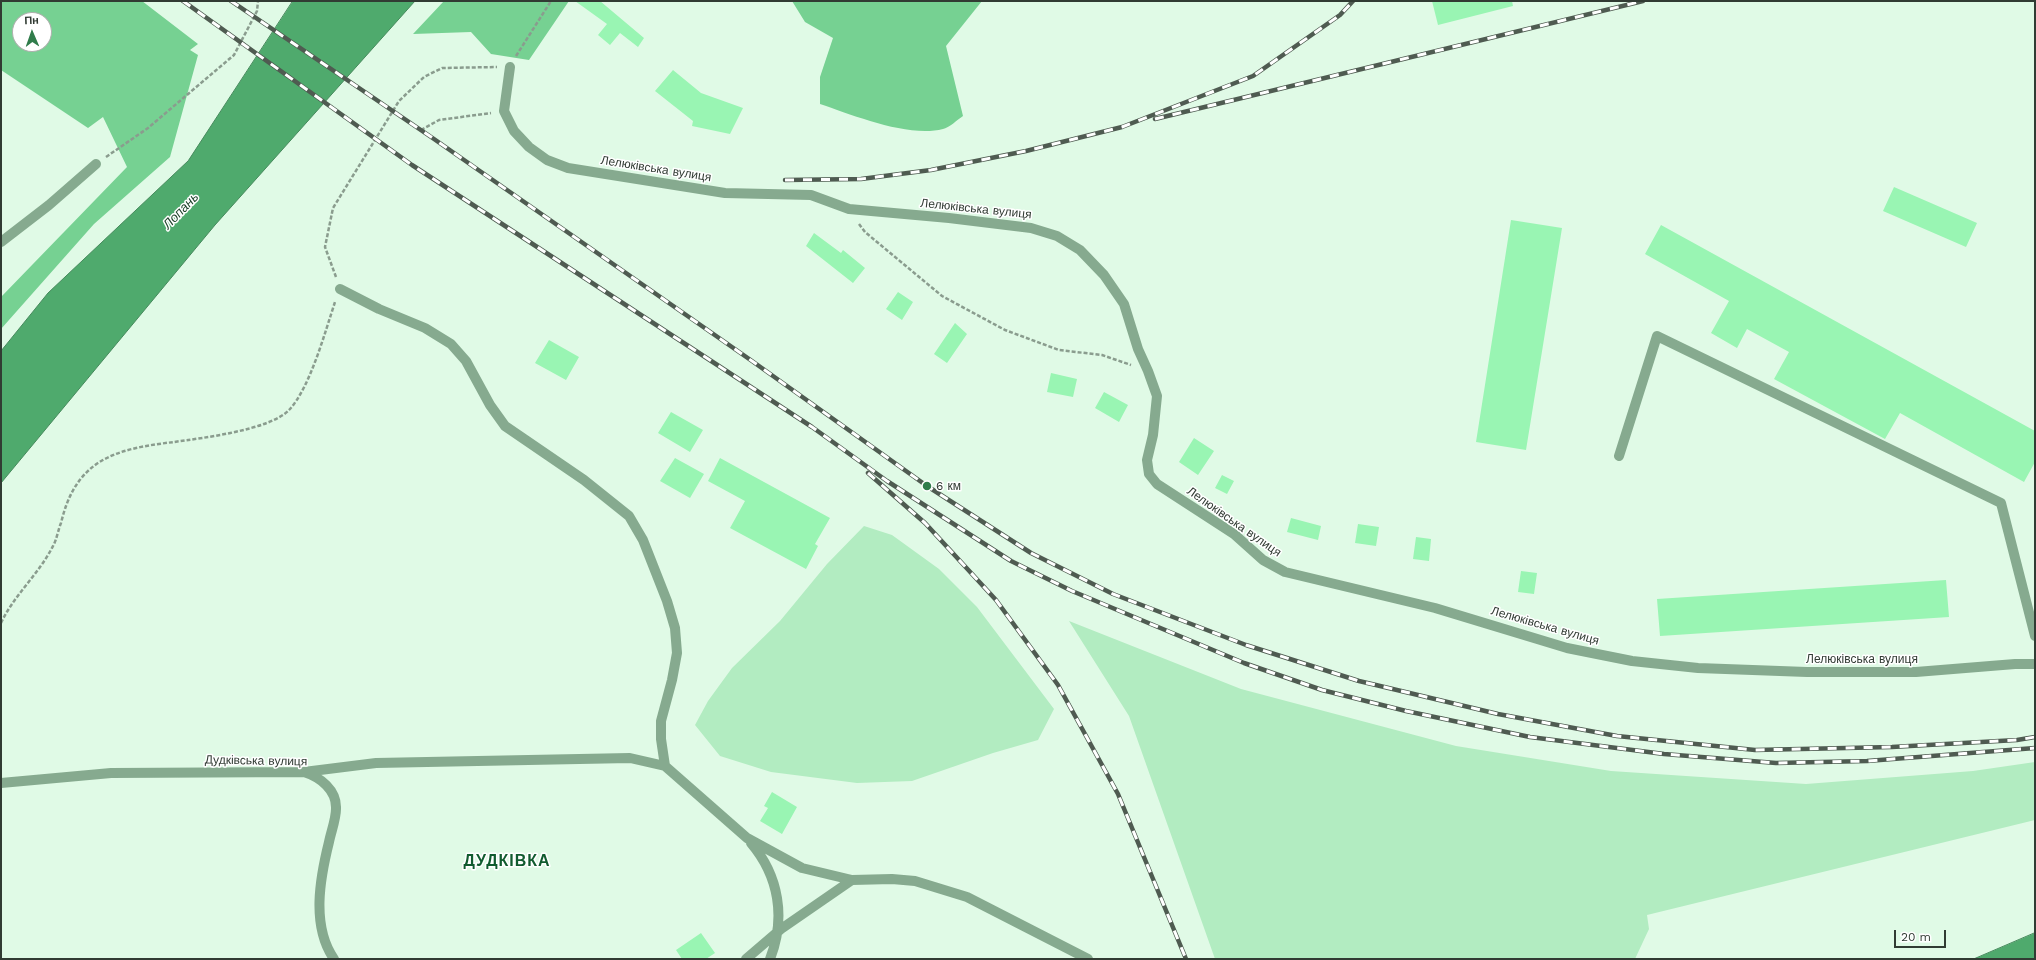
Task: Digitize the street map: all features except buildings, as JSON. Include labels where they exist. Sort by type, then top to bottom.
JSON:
[{"type":"street","points":[[504,111],[510,67]]},
{"type":"street","name":"Лелюківська вулиця","points":[[504,111],[514,131],[529,148],[547,160],[568,168],[726,193],[810,195],[849,209],[949,218],[1031,228],[1057,236],[1080,250],[1104,275],[1124,304],[1138,349],[1157,396],[1153,435],[1147,460],[1149,474],[1157,484],[1234,534],[1263,560],[1285,572],[1435,608],[1567,648],[1632,661],[1698,668],[1815,672],[1916,672],[2015,664],[2035,664]]},
{"type":"street","points":[[1,242],[49,205],[96,164]]},
{"type":"street","points":[[340,289],[379,309],[425,328],[451,344],[466,361],[490,405],[505,426],[584,480],[629,516],[643,540],[667,602],[674,628],[677,653],[672,680],[661,721],[661,739],[665,766]]},
{"type":"street","points":[[1619,456],[1657,336],[2000,503],[2035,636]]},
{"type":"street","points":[[304,772],[376,763],[630,758],[665,766],[747,838],[802,868],[852,880],[892,879],[915,881],[967,897],[1088,959]]},
{"type":"street","name":"Дудківська вулиця","points":[[1,782],[111,773],[304,772],[317,776],[326,783],[333,796],[336,808],[325,858],[320,908],[325,940],[334,959]]},
{"type":"street","points":[[747,838],[767,866],[774,882],[778,904],[778,932],[770,959]]},
{"type":"street","points":[[746,959],[778,932],[852,880]]},
{"type":"path","points":[[96,164],[148,128],[234,55],[257,11],[258,1]]},
{"type":"path","points":[[1,623],[5,614],[40,570],[54,544],[66,504],[80,478],[99,462],[127,450],[157,444],[216,436],[264,424],[289,411],[304,390],[340,289],[325,247],[333,208],[399,101],[424,77],[442,68],[510,67],[551,1]]},
{"type":"path","points":[[421,130],[439,120],[504,111]]},
{"type":"path","points":[[849,209],[865,232],[942,296],[1005,330],[1059,350],[1102,355],[1148,371]]},
{"type":"shaded area","points":[[1,1],[142,1],[198,44],[190,50],[198,55],[170,157],[94,224],[1,329],[1,297],[127,167],[103,117],[88,128],[1,70]]},
{"type":"shaded area","points":[[444,1],[569,1],[529,60],[491,54],[471,32],[413,34]]},
{"type":"shaded area","points":[[792,1],[982,1],[946,46],[963,116],[945,128],[929,131],[914,130],[881,124],[820,104],[820,77],[833,38],[805,22]]},
{"type":"shaded area","points":[[864,526],[892,535],[939,569],[977,607],[1054,709],[1038,740],[993,753],[912,781],[857,783],[771,772],[720,756],[695,725],[708,701],[732,668],[780,621],[827,564]]},
{"type":"shaded area","points":[[1069,621],[1241,689],[1456,746],[1611,771],[1806,784],[1973,771],[2035,762],[2035,820],[1647,915],[1649,929],[1635,959],[1215,959],[1129,716]]},
{"type":"water","name":"Лопань","points":[[293,1],[415,1],[215,225],[1,483],[1,351],[48,293],[188,161]]},
{"type":"water","points":[[2035,933],[2035,959],[1974,959]]},
{"type":"railway","points":[[183,1],[412,165],[812,427],[887,481],[1011,561],[1072,591],[1244,663],[1322,690],[1406,711],[1530,737],[1664,754],[1776,763],[1867,761],[2035,748]]},
{"type":"railway","points":[[231,1],[434,139],[752,361],[927,486],[1031,553],[1113,594],[1246,645],[1359,681],[1498,714],[1617,736],[1755,750],[1892,747],[2017,740],[2035,737]]},
{"type":"railway","points":[[785,180],[861,179],[931,170],[1026,151],[1122,127],[1253,76],[1340,15],[1353,1]]},
{"type":"railway","points":[[1155,119],[1643,1]]},
{"type":"railway","points":[[868,473],[925,523],[996,600],[1058,685],[1118,794],[1186,959]]},
{"type":"place","name":"6 км","points":[[927,486]]},
{"type":"district","name":"ДУДКІВКА","points":[[507,861]]}]
